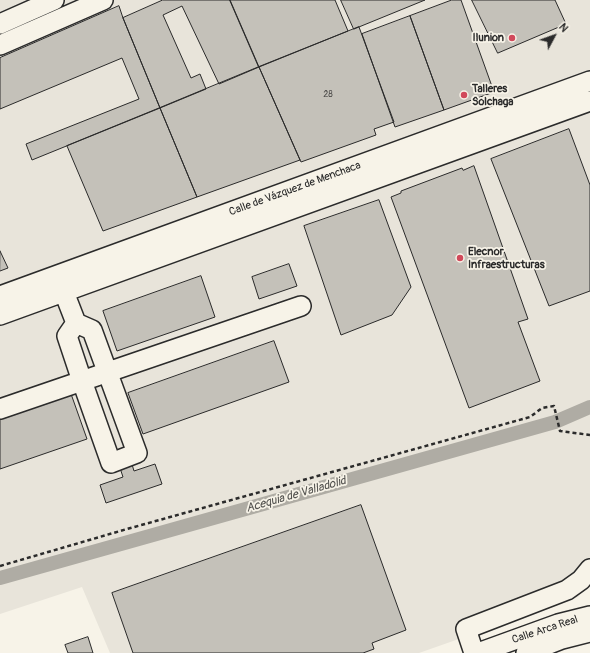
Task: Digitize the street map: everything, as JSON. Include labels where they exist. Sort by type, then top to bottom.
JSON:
[{"type":"street","points":[[0,24],[54,0]]},
{"type":"street","points":[[0,45],[103,0]]},
{"type":"street","name":"Calle de Vázquez de Menchaca","points":[[0,296],[590,81]]},
{"type":"street","name":"Calle de Vázquez de Menchaca","points":[[0,315],[589,103]]},
{"type":"street","points":[[64,292],[78,330],[107,372],[137,453],[111,463],[82,381],[78,330]]},
{"type":"street","points":[[0,409],[301,306]]},
{"type":"street","points":[[474,653],[466,629],[567,590],[581,580],[590,569]]},
{"type":"street","name":"Calle Arca Real","points":[[526,653],[561,639],[590,616]]},
{"type":"street","name":"Calle Arca Real","points":[[478,653],[561,639],[590,632]]},
{"type":"path","points":[[0,566],[127,529],[530,417],[542,408],[554,406],[560,431],[590,435]]},
{"type":"shaded area","points":[[0,0],[590,0],[590,583],[578,597],[419,653],[110,653],[82,587],[0,614]]},
{"type":"building","points":[[163,0],[230,0],[259,67],[219,84],[182,6],[163,15],[191,78],[200,74],[206,89],[160,108],[123,18]]},
{"type":"building","points":[[230,0],[335,0],[348,31],[259,67]]},
{"type":"building","points":[[341,0],[425,0],[354,29]]},
{"type":"building","points":[[452,0],[461,0],[494,92],[444,110],[410,16]]},
{"type":"building","name":"Ilunion","points":[[472,0],[555,0],[566,24],[498,53]]},
{"type":"building","points":[[119,6],[160,108],[32,160],[26,144],[139,99],[122,58],[0,109],[0,58]]},
{"type":"building","points":[[410,16],[444,110],[395,127],[362,34]]},
{"type":"building","points":[[359,27],[394,122],[374,129],[376,135],[301,162],[259,67]]},
{"type":"building","points":[[259,67],[300,160],[197,197],[160,108]]},
{"type":"building","points":[[160,108],[197,197],[103,231],[67,146]]},
{"type":"building","points":[[569,129],[590,185],[590,291],[549,306],[491,159]]},
{"type":"building","name":"Elecnor Infraestructuras","points":[[474,166],[528,319],[518,322],[540,381],[469,408],[391,197],[401,193],[401,191],[462,168],[463,170]]},
{"type":"building","points":[[379,200],[411,287],[392,315],[341,335],[304,226]]},
{"type":"building","points":[[0,251],[8,268],[0,271]]},
{"type":"building","points":[[289,264],[297,286],[259,299],[252,277]]},
{"type":"building","points":[[201,276],[215,317],[117,351],[103,311]]},
{"type":"building","points":[[274,341],[289,382],[143,434],[128,393]]},
{"type":"building","points":[[70,391],[87,439],[0,469],[0,416]]},
{"type":"building","points":[[131,461],[134,471],[155,464],[162,484],[106,503],[100,485],[123,477],[119,465]]},
{"type":"building","points":[[361,505],[406,630],[372,643],[374,649],[363,653],[133,653],[112,593]]},
{"type":"building","points":[[88,637],[93,653],[68,653],[65,645]]},
{"type":"waterway","name":"Acequia de Valladolid","points":[[0,578],[555,422],[590,407]]},
{"type":"place","name":"Ilunion","points":[[512,38]]},
{"type":"place","name":"Talleres Solchaga","points":[[464,95]]},
{"type":"place","name":"Elecnor Infraestructuras","points":[[460,258]]}]
